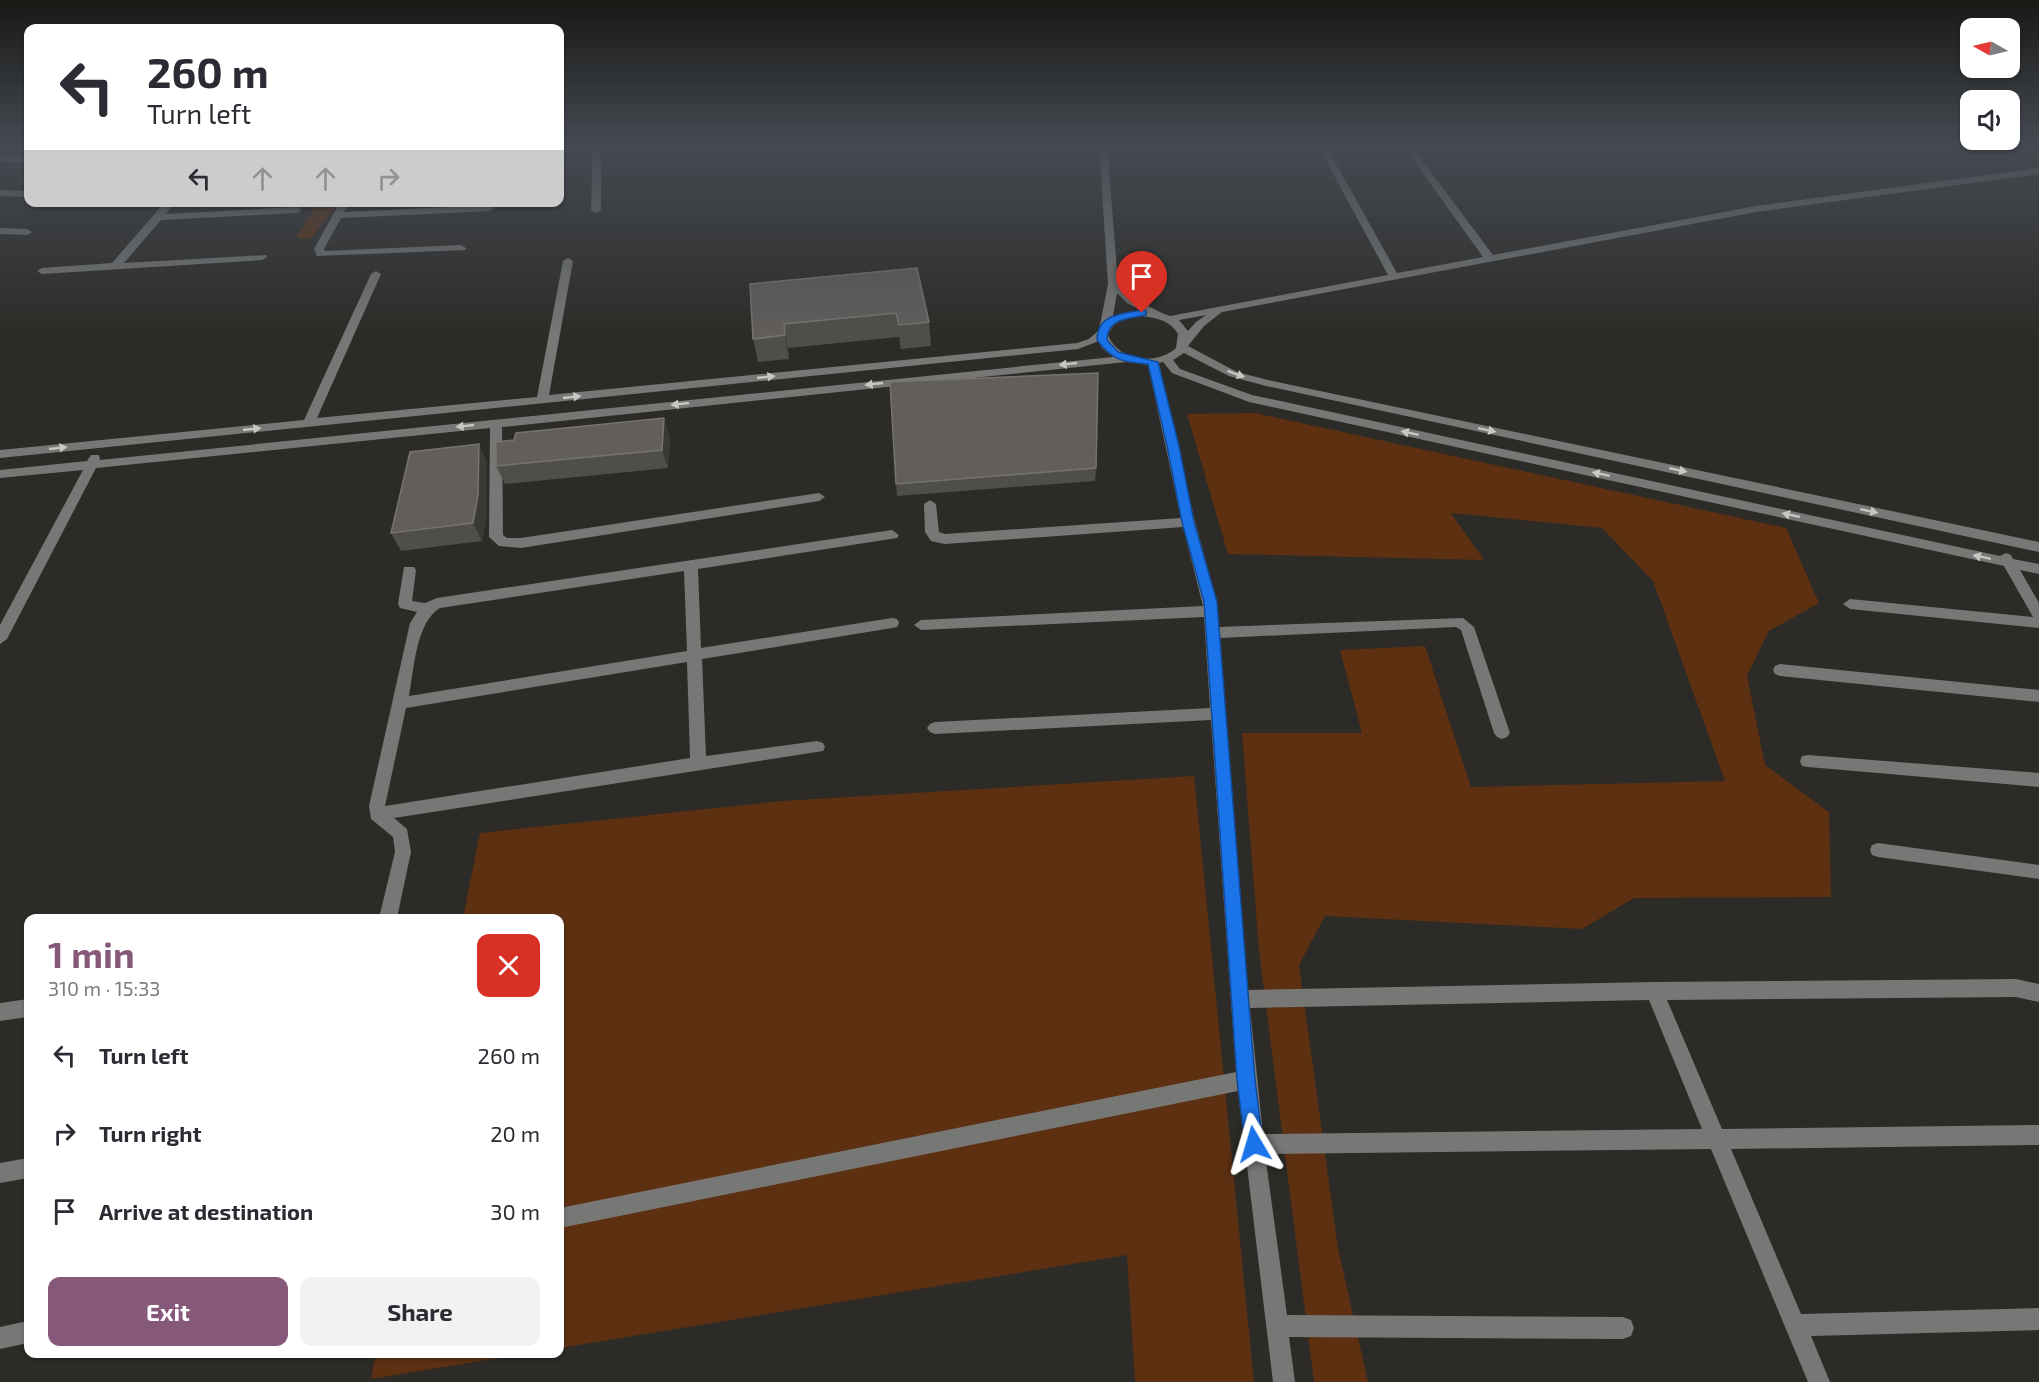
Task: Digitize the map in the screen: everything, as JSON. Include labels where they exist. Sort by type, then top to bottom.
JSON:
[{"type":"street","points":[[116,265],[165,208]]},
{"type":"street","points":[[342,208],[319,249],[321,254],[461,248]]},
{"type":"street","points":[[338,215],[479,208]]},
{"type":"street","points":[[1108,208],[1113,284],[1102,340],[1106,348],[1126,359]]},
{"type":"street","points":[[1356,208],[1394,277]]},
{"type":"street","points":[[1453,208],[1490,259]]},
{"type":"street","points":[[1169,319],[1760,208]]},
{"type":"street","points":[[158,217],[297,210]]},
{"type":"street","points":[[0,231],[27,232]]},
{"type":"street","points":[[42,271],[262,257]]},
{"type":"street","points":[[542,400],[568,261]]},
{"type":"street","points":[[309,423],[376,273]]},
{"type":"street","points":[[1113,284],[1131,301],[1179,325],[1185,333],[1185,345]]},
{"type":"street","points":[[1159,361],[1185,345],[1200,324],[1222,310]]},
{"type":"street","points":[[0,454],[1078,346],[1093,341],[1104,328],[1128,314],[1156,314]]},
{"type":"street","points":[[1185,345],[1233,374],[1266,383],[2039,547]]},
{"type":"street","points":[[0,474],[1126,359],[1159,361],[1176,371],[1249,398],[2039,569]]},
{"type":"street","points":[[1159,361],[1188,522],[1210,602],[1246,1080],[1284,1382]]},
{"type":"street","points":[[496,423],[496,537],[504,543],[521,543],[819,497]]},
{"type":"street","points":[[0,639],[104,444]]},
{"type":"street","points":[[930,504],[932,532],[936,538],[945,539],[1188,522]]},
{"type":"street","points":[[377,814],[417,622],[427,609],[437,603],[892,535]]},
{"type":"street","points":[[1997,538],[2008,562],[2039,615]]},
{"type":"street","points":[[691,565],[696,655],[698,763]]},
{"type":"street","points":[[410,570],[405,604],[427,609]]},
{"type":"street","points":[[1850,604],[2039,623]]},
{"type":"street","points":[[921,625],[1211,611]]},
{"type":"street","points":[[1213,633],[1458,622],[1467,627],[1503,732]]},
{"type":"street","points":[[399,703],[892,623]]},
{"type":"street","points":[[1780,670],[2039,696]]},
{"type":"street","points":[[935,728],[1219,714]]},
{"type":"street","points":[[377,814],[698,763],[817,747]]},
{"type":"street","points":[[1808,761],[2039,780]]},
{"type":"street","points":[[377,814],[401,834],[403,852],[389,914]]},
{"type":"street","points":[[1878,850],[2039,872]]},
{"type":"street","points":[[1240,999],[1654,991],[2016,988],[2039,993]]},
{"type":"street","points":[[1654,991],[1819,1382]]},
{"type":"street","points":[[0,1012],[24,1009]]},
{"type":"street","points":[[564,1217],[1246,1080]]},
{"type":"street","points":[[1254,1144],[2039,1135]]},
{"type":"street","points":[[0,1173],[24,1169]]},
{"type":"street","points":[[1795,1325],[2039,1319]]},
{"type":"street","points":[[1277,1326],[1623,1328]]},
{"type":"street","points":[[0,1338],[24,1333]]},
{"type":"shaded area","points":[[314,208],[334,208],[311,239],[296,238]]},
{"type":"shaded area","points":[[1255,413],[1786,528],[1819,603],[1769,631],[1747,676],[1765,765],[1829,812],[1831,897],[1634,898],[1582,929],[1325,916],[1299,965],[1338,1248],[1368,1382],[1314,1382],[1259,951],[1242,733],[1362,733],[1340,650],[1425,646],[1471,787],[1725,781],[1653,581],[1602,528],[1451,513],[1484,560],[1228,554],[1187,414]]},
{"type":"shaded area","points":[[1194,776],[1254,1382],[1135,1382],[1127,1255],[564,1347],[564,914],[464,914],[480,833],[782,801]]},
{"type":"shaded area","points":[[375,1358],[499,1358],[371,1379]]},
{"type":"building","points":[[917,268],[929,322],[899,325],[896,313],[784,324],[785,335],[753,339],[750,284]]},
{"type":"building","points":[[1098,373],[1096,468],[896,484],[890,382]]},
{"type":"building","points":[[664,418],[662,450],[496,466],[496,442],[514,440],[516,433]]},
{"type":"building","points":[[479,444],[478,495],[473,523],[391,533],[410,452]]},
{"type":"route","points":[[1142,313],[1128,314],[1106,324],[1102,332],[1102,340],[1106,348],[1114,354],[1139,362],[1153,362],[1188,522],[1210,602],[1246,1080],[1254,1144]]}]
